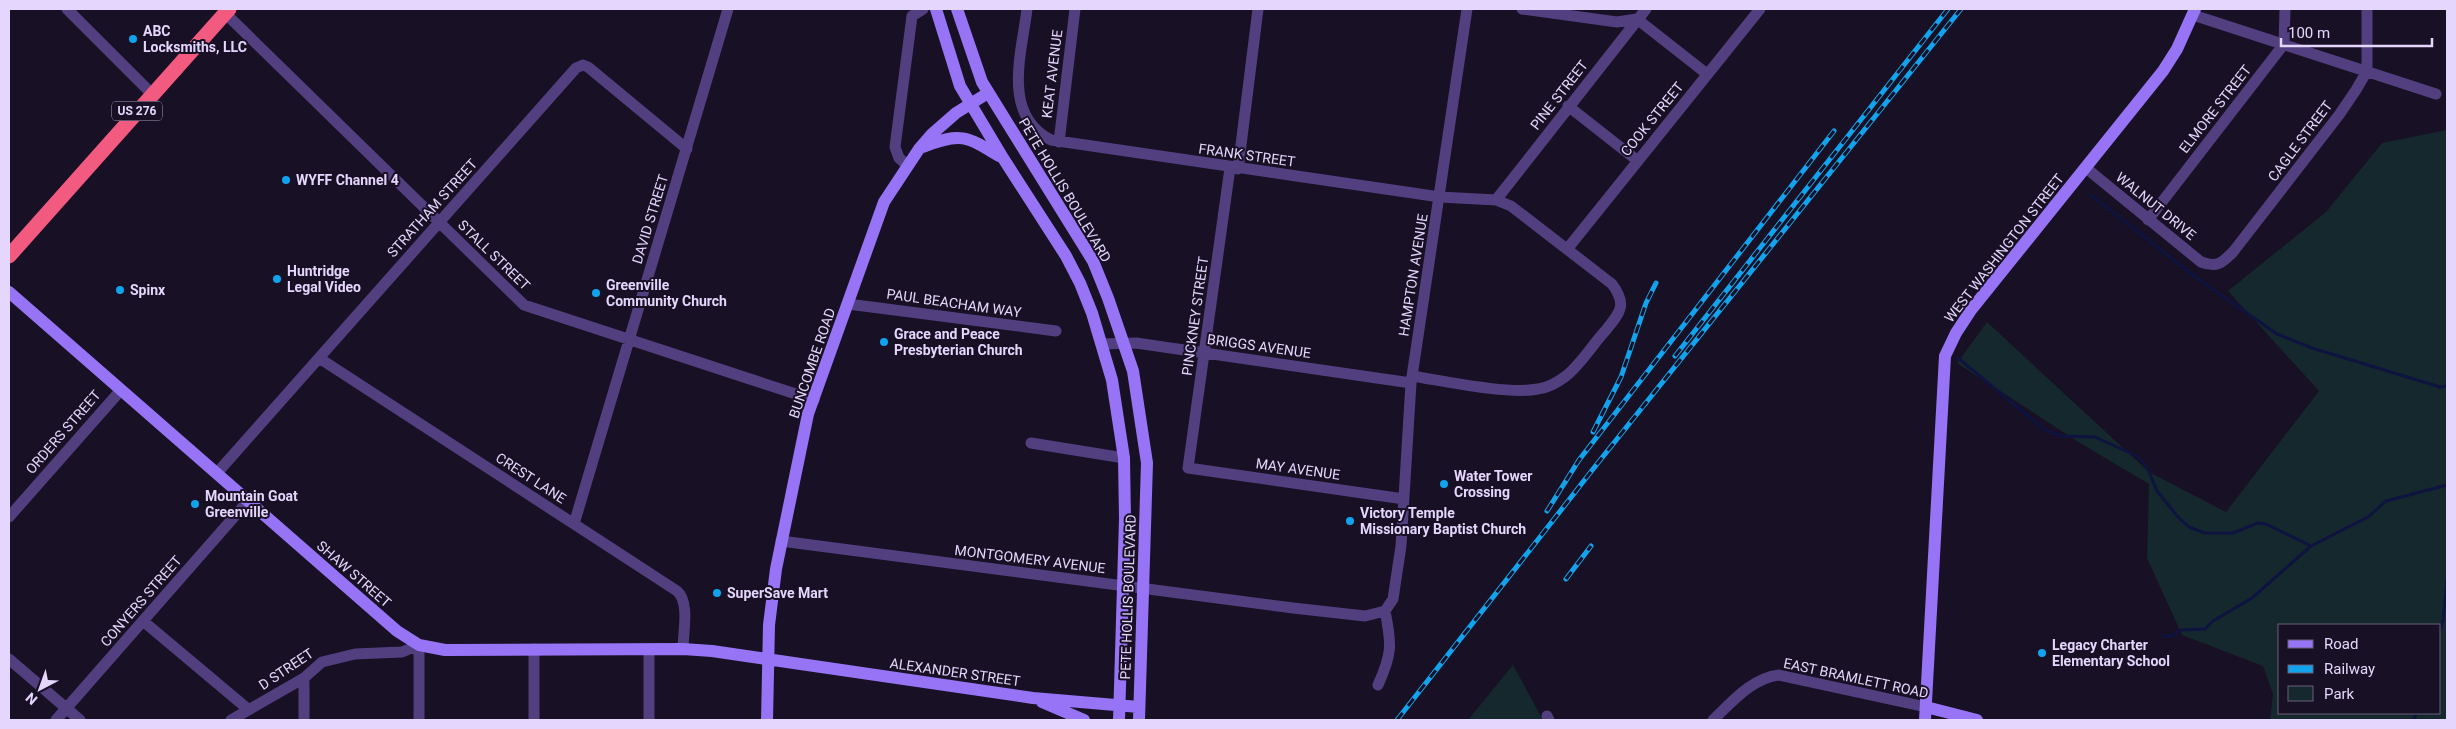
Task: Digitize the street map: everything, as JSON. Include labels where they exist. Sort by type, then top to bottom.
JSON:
[{"type":"highway","name":"US 276","points":[[9,256],[227,11]]},
{"type":"street","points":[[67,9],[152,94]]},
{"type":"street","name":"DAVID STREET","points":[[574,524],[728,9]]},
{"type":"street","points":[[907,165],[899,158],[894,147],[912,16],[923,9]]},
{"type":"street","name":"PETE HOLLIS BOULEVARD","points":[[936,9],[960,86],[1003,158],[1066,256],[1086,298],[1112,380],[1124,458],[1124,586],[1119,720]]},
{"type":"street","name":"PETE HOLLIS BOULEVARD","points":[[957,9],[982,82],[1093,261],[1133,371],[1148,463],[1139,720]]},
{"type":"street","name":"FRANK STREET","points":[[1028,9],[1018,92],[1020,103],[1029,122],[1044,136],[1059,142],[1440,198],[1496,200],[1522,213],[1568,248]]},
{"type":"street","name":"KEAT AVENUE","points":[[1059,142],[1075,9]]},
{"type":"street","name":"PINCKNEY STREET","points":[[1188,468],[1258,9]]},
{"type":"street","name":"HAMPTON AVENUE","points":[[1386,611],[1393,599],[1401,546],[1412,380],[1467,9]]},
{"type":"street","points":[[1522,9],[1617,22],[1637,19],[1707,74]]},
{"type":"street","name":"PINE STREET","points":[[1496,200],[1646,9]]},
{"type":"street","name":"COOK STREET","points":[[1568,248],[1760,9]]},
{"type":"street","points":[[2284,44],[2285,9]]},
{"type":"street","points":[[2367,9],[2367,71]]},
{"type":"street","name":"STALL STREET","points":[[227,11],[524,305],[814,400]]},
{"type":"street","points":[[2194,12],[2436,94]]},
{"type":"street","name":"WEST WASHINGTON STREET","points":[[1925,714],[1945,356],[1956,333],[1971,310],[2163,71],[2177,49],[2194,12]]},
{"type":"street","name":"ELMORE STREET","points":[[2148,220],[2284,44]]},
{"type":"street","name":"STRATHAM STREET","points":[[217,473],[576,68],[584,65],[686,149]]},
{"type":"street","name":"CAGLE STREET","points":[[2208,265],[2221,264],[2233,252],[2340,115],[2367,71]]},
{"type":"street","name":"BUNCOMBE ROAD","points":[[767,720],[769,621],[781,541],[808,414],[884,202],[918,149],[950,118],[969,103],[988,93]]},
{"type":"street","points":[[1568,106],[1638,161]]},
{"type":"street","points":[[918,149],[944,139],[965,137],[1003,158]]},
{"type":"street","name":"WALNUT DRIVE","points":[[2086,168],[2148,220],[2201,262],[2208,265]]},
{"type":"street","name":"BRIGGS AVENUE","points":[[1102,344],[1124,343],[1412,380],[1531,390],[1553,384],[1567,375],[1611,324],[1622,305],[1621,296],[1612,284],[1568,248]]},
{"type":"street","name":"SHAW STREET","points":[[9,292],[397,631],[419,645],[445,650],[683,649],[767,658]]},
{"type":"street","name":"PAUL BEACHAM WAY","points":[[848,304],[1056,331]]},
{"type":"street","name":"CREST LANE","points":[[319,358],[680,594],[684,607],[683,649]]},
{"type":"street","name":"ORDERS STREET","points":[[9,517],[121,390]]},
{"type":"street","points":[[1031,443],[1124,458]]},
{"type":"street","name":"MAY AVENUE","points":[[1188,468],[1404,499]]},
{"type":"street","name":"CONYERS STREET","points":[[56,720],[248,501]]},
{"type":"street","name":"MONTGOMERY AVENUE","points":[[781,541],[1353,615],[1376,615],[1386,611]]},
{"type":"street","points":[[1378,685],[1388,662],[1391,642],[1386,611]]},
{"type":"street","points":[[143,621],[249,710]]},
{"type":"street","points":[[419,645],[419,720]]},
{"type":"street","name":"D STREET","points":[[232,720],[304,678],[317,665],[336,657],[402,652],[419,645]]},
{"type":"street","points":[[649,648],[649,720]]},
{"type":"street","points":[[534,649],[534,720]]},
{"type":"street","name":"ALEXANDER STREET","points":[[767,658],[1033,698],[1140,707]]},
{"type":"street","points":[[9,659],[80,720]]},
{"type":"street","name":"EAST BRAMLETT ROAD","points":[[1713,720],[1752,685],[1767,677],[1779,675],[1925,714],[1977,720]]},
{"type":"street","points":[[304,678],[304,720]]},
{"type":"street","points":[[1033,698],[1084,720]]},
{"type":"green space","points":[[2447,130],[2447,720],[2270,720],[2273,694],[2263,666],[2182,635],[2147,558],[2149,484],[2080,443],[1957,363],[1987,322],[2149,472],[2226,512],[2319,391],[2228,291],[2326,212],[2382,143]]},
{"type":"green space","points":[[1513,665],[1543,720],[1468,720]]},
{"type":"waterway","points":[[2091,195],[2198,279],[2277,334],[2312,348],[2440,387],[2447,386]]},
{"type":"waterway","points":[[1958,358],[2045,430],[2061,436],[2095,437],[2137,456],[2147,467],[2157,491],[2178,517],[2189,527],[2205,533],[2233,533],[2258,523],[2266,524],[2311,546]]},
{"type":"waterway","points":[[2163,636],[2171,636],[2181,630],[2205,629],[2213,621],[2252,598],[2311,546],[2368,517],[2386,501],[2447,485]]},
{"type":"waterway","points":[[2441,627],[2447,579]]},
{"type":"waterway","points":[[2414,720],[2416,714]]},
{"type":"railway","points":[[1675,356],[1948,9]]},
{"type":"railway","points":[[1397,720],[1597,464],[1961,9]]},
{"type":"railway","points":[[1547,511],[1579,460],[1834,131]]},
{"type":"railway","points":[[1593,432],[1621,377],[1646,303],[1656,283]]},
{"type":"railway","points":[[1566,579],[1591,546]]},
{"type":"place","name":"ABC Locksmiths, LLC","points":[[133,39]]},
{"type":"place","name":"WYFF Channel 4","points":[[286,180]]},
{"type":"place","name":"Huntridge Legal Video","points":[[277,279]]},
{"type":"place","name":"Spinx","points":[[120,290]]},
{"type":"place","name":"Greenville Community Church","points":[[596,293]]},
{"type":"place","name":"Grace and Peace Presbyterian Church","points":[[884,342]]},
{"type":"place","name":"Water Tower Crossing","points":[[1444,484]]},
{"type":"place","name":"Mountain Goat Greenville","points":[[195,504]]},
{"type":"place","name":"Victory Temple Missionary Baptist Church","points":[[1350,521]]},
{"type":"place","name":"SuperSave Mart","points":[[717,593]]},
{"type":"place","name":"Legacy Charter Elementary School","points":[[2042,653]]}]
